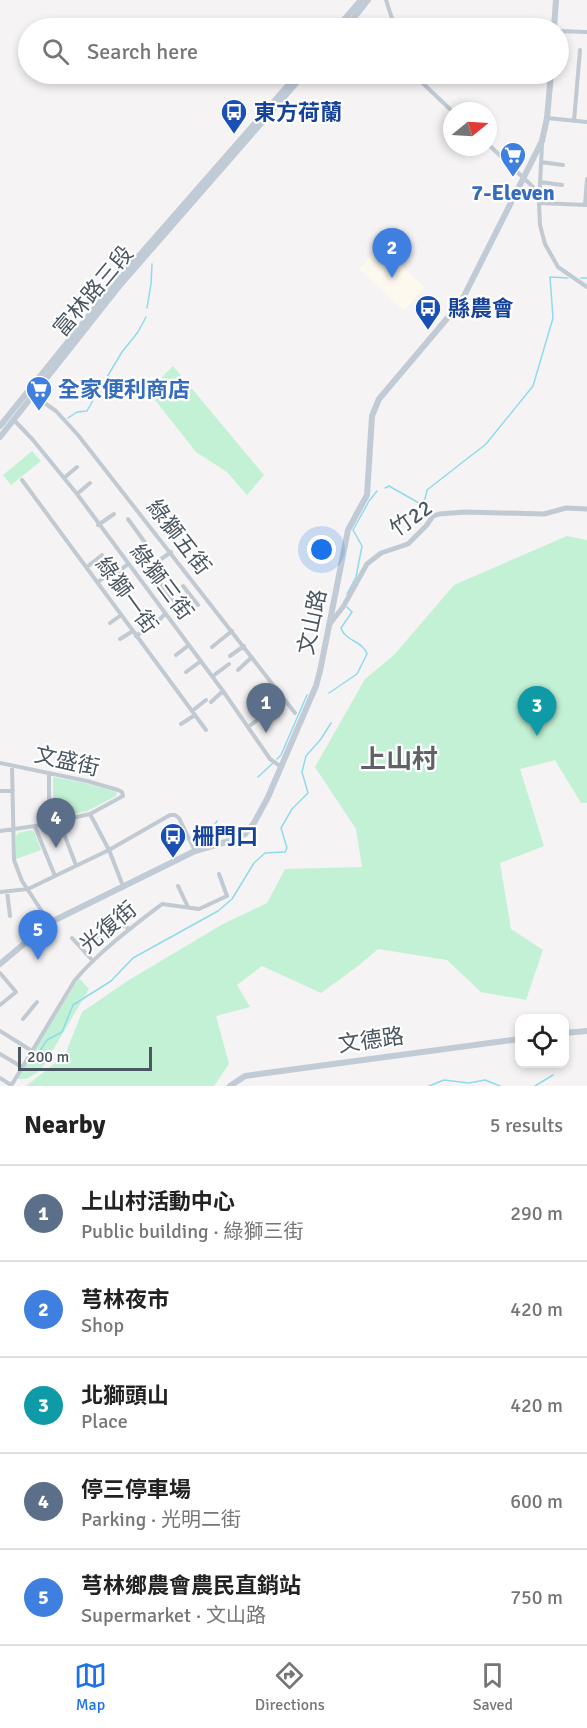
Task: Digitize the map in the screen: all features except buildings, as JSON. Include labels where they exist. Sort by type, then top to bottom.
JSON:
[{"type":"main road","points":[[346,18],[361,0]]},
{"type":"main road","points":[[354,18],[368,0]]},
{"type":"main road","points":[[555,18],[556,0]]},
{"type":"main road","points":[[217,171],[290,84]]},
{"type":"main road","points":[[217,171],[295,84]]},
{"type":"main road","name":"文山路","points":[[0,964],[49,923],[195,851],[236,839],[251,828],[316,686],[348,530],[367,495],[374,408],[378,399],[460,302],[542,141],[550,84]]},
{"type":"main road","name":"富林路三段","points":[[0,426],[30,393],[117,281],[217,171]]},
{"type":"main road","name":"富林路三段","points":[[0,437],[30,393]]},
{"type":"main road","points":[[569,1033],[587,1031]]},
{"type":"main road","name":"文德路","points":[[230,1086],[245,1076],[515,1040]]},
{"type":"street","points":[[386,0],[392,18]]},
{"type":"street","points":[[569,31],[587,32]]},
{"type":"street","points":[[574,121],[580,50]]},
{"type":"street","points":[[424,84],[443,102]]},
{"type":"street","points":[[547,118],[587,122]]},
{"type":"street","name":"文山路","points":[[538,203],[542,141]]},
{"type":"street","points":[[497,153],[533,187],[538,203],[540,225],[551,258],[558,267],[587,286]]},
{"type":"street","points":[[541,162],[563,165]]},
{"type":"street","points":[[538,203],[586,205],[587,179]]},
{"type":"street","points":[[540,182],[562,185]]},
{"type":"street","name":"綠獅五街","points":[[30,393],[56,411],[78,435],[295,712]]},
{"type":"street","name":"綠獅三街","points":[[13,419],[64,478],[213,676],[270,759],[280,766]]},
{"type":"street","points":[[64,478],[77,467]]},
{"type":"street","name":"綠獅一街","points":[[22,480],[206,730]]},
{"type":"street","points":[[76,494],[90,483]]},
{"type":"street","name":"竹22","points":[[328,627],[343,607],[367,564],[381,553],[408,544],[433,516],[450,512],[544,514],[566,508],[587,509]]},
{"type":"street","points":[[98,525],[114,514]]},
{"type":"street","points":[[128,519],[146,544]]},
{"type":"street","points":[[157,562],[171,552]]},
{"type":"street","points":[[87,567],[102,555]]},
{"type":"street","points":[[117,573],[128,564]]},
{"type":"street","points":[[148,567],[185,615]]},
{"type":"street","points":[[98,582],[111,572]]},
{"type":"street","points":[[183,586],[198,604]]},
{"type":"street","points":[[136,636],[165,614]]},
{"type":"street","points":[[110,623],[121,615]]},
{"type":"street","points":[[120,639],[133,631]]},
{"type":"street","points":[[212,647],[232,631]]},
{"type":"street","points":[[176,655],[189,645]]},
{"type":"street","points":[[230,656],[244,646]]},
{"type":"street","points":[[238,670],[252,657]]},
{"type":"street","points":[[186,672],[201,661]]},
{"type":"street","points":[[213,676],[229,664]]},
{"type":"street","points":[[211,702],[223,691]]},
{"type":"street","points":[[181,724],[206,700]]},
{"type":"street","points":[[248,727],[264,715]]},
{"type":"street","name":"文盛街","points":[[0,763],[87,781],[122,792],[123,796],[90,814]]},
{"type":"street","points":[[12,766],[14,860],[17,870],[49,923]]},
{"type":"street","points":[[49,774],[49,823]]},
{"type":"street","points":[[0,791],[12,791]]},
{"type":"street","points":[[0,831],[13,831],[90,814],[109,850],[123,886]]},
{"type":"street","points":[[0,892],[28,889],[109,850],[170,815],[179,818],[195,851]]},
{"type":"street","points":[[59,821],[76,865]]},
{"type":"street","points":[[35,826],[55,876]]},
{"type":"street","name":"光復街","points":[[11,1086],[75,980],[93,961],[162,904],[199,909],[227,896],[219,874]]},
{"type":"street","points":[[178,886],[188,908]]},
{"type":"street","points":[[7,891],[10,916]]},
{"type":"street","points":[[98,938],[126,925],[128,930]]},
{"type":"street","points":[[72,938],[93,961]]},
{"type":"street","points":[[0,973],[16,992],[0,1005]]},
{"type":"street","points":[[23,1019],[37,1002]]},
{"type":"street","points":[[0,1031],[32,1051]]},
{"type":"street","points":[[0,1054],[22,1067]]},
{"type":"street","points":[[0,1078],[11,1086]]},
{"type":"shaded area","points":[[380,246],[425,287],[404,311],[359,269]]},
{"type":"green space","points":[[173,366],[264,475],[247,495],[227,472],[196,452],[148,391]]},
{"type":"green space","points":[[32,451],[41,461],[11,485],[3,475]]},
{"type":"green space","points":[[567,536],[587,540],[587,803],[581,803],[555,760],[520,769],[544,846],[500,863],[511,929],[543,950],[526,1000],[481,992],[447,960],[378,949],[321,993],[262,966],[237,985],[250,1007],[216,1016],[229,1064],[214,1086],[26,1086],[65,1055],[82,1012],[129,980],[223,924],[267,903],[285,869],[362,867],[356,829],[315,767],[365,679],[394,655],[454,585]]},
{"type":"green space","points":[[53,777],[85,783],[117,793],[116,796],[87,811],[53,818]]},
{"type":"green space","points":[[31,830],[41,850],[16,859],[16,836],[18,833]]},
{"type":"green space","points":[[79,978],[89,989],[41,1070],[27,1079],[16,1079]]},
{"type":"waterway","points":[[147,308],[152,264]]},
{"type":"waterway","points":[[385,488],[389,486],[419,503],[425,499],[427,490],[486,444],[533,386],[553,318],[550,277],[568,278]]},
{"type":"waterway","points":[[581,278],[587,278]]},
{"type":"waterway","points":[[101,387],[146,317]]},
{"type":"waterway","points":[[68,418],[77,412],[87,411],[97,393]]},
{"type":"waterway","points":[[347,594],[356,577],[362,546],[353,530],[377,491]]},
{"type":"waterway","points":[[329,693],[357,674],[367,654],[362,646],[346,636],[341,628],[352,612],[347,607]]},
{"type":"waterway","points":[[277,759],[281,755],[307,695]]},
{"type":"waterway","points":[[37,1055],[47,1040],[62,1032],[73,1005],[111,981],[133,958],[218,911],[232,899],[254,863],[265,853],[285,852],[287,848],[281,828],[292,809],[308,793],[302,772],[306,756],[331,723]]},
{"type":"waterway","points":[[258,777],[273,763]]},
{"type":"waterway","points":[[202,838],[211,831],[217,821]]},
{"type":"waterway","points":[[535,1086],[553,1075]]},
{"type":"waterway","points":[[429,1086],[444,1080],[469,1083],[485,1080],[500,1086]]},
{"type":"place","name":"東方荷蘭","points":[[234,135]]},
{"type":"place","name":"7-Eleven","points":[[513,178]]},
{"type":"place","name":"芎林夜市","points":[[392,278]]},
{"type":"place","name":"縣農會","points":[[428,331]]},
{"type":"place","name":"全家便利商店","points":[[39,412]]},
{"type":"place","name":"上山村活動中心","points":[[266,733]]},
{"type":"place","name":"北獅頭山","points":[[537,736]]},
{"type":"place","name":"停三停車場","points":[[56,848]]},
{"type":"place","name":"柵門口","points":[[173,859]]},
{"type":"place","name":"芎林鄉農會農民直銷站","points":[[38,960]]},
{"type":"district","name":"上山村","points":[[399,760]]}]
